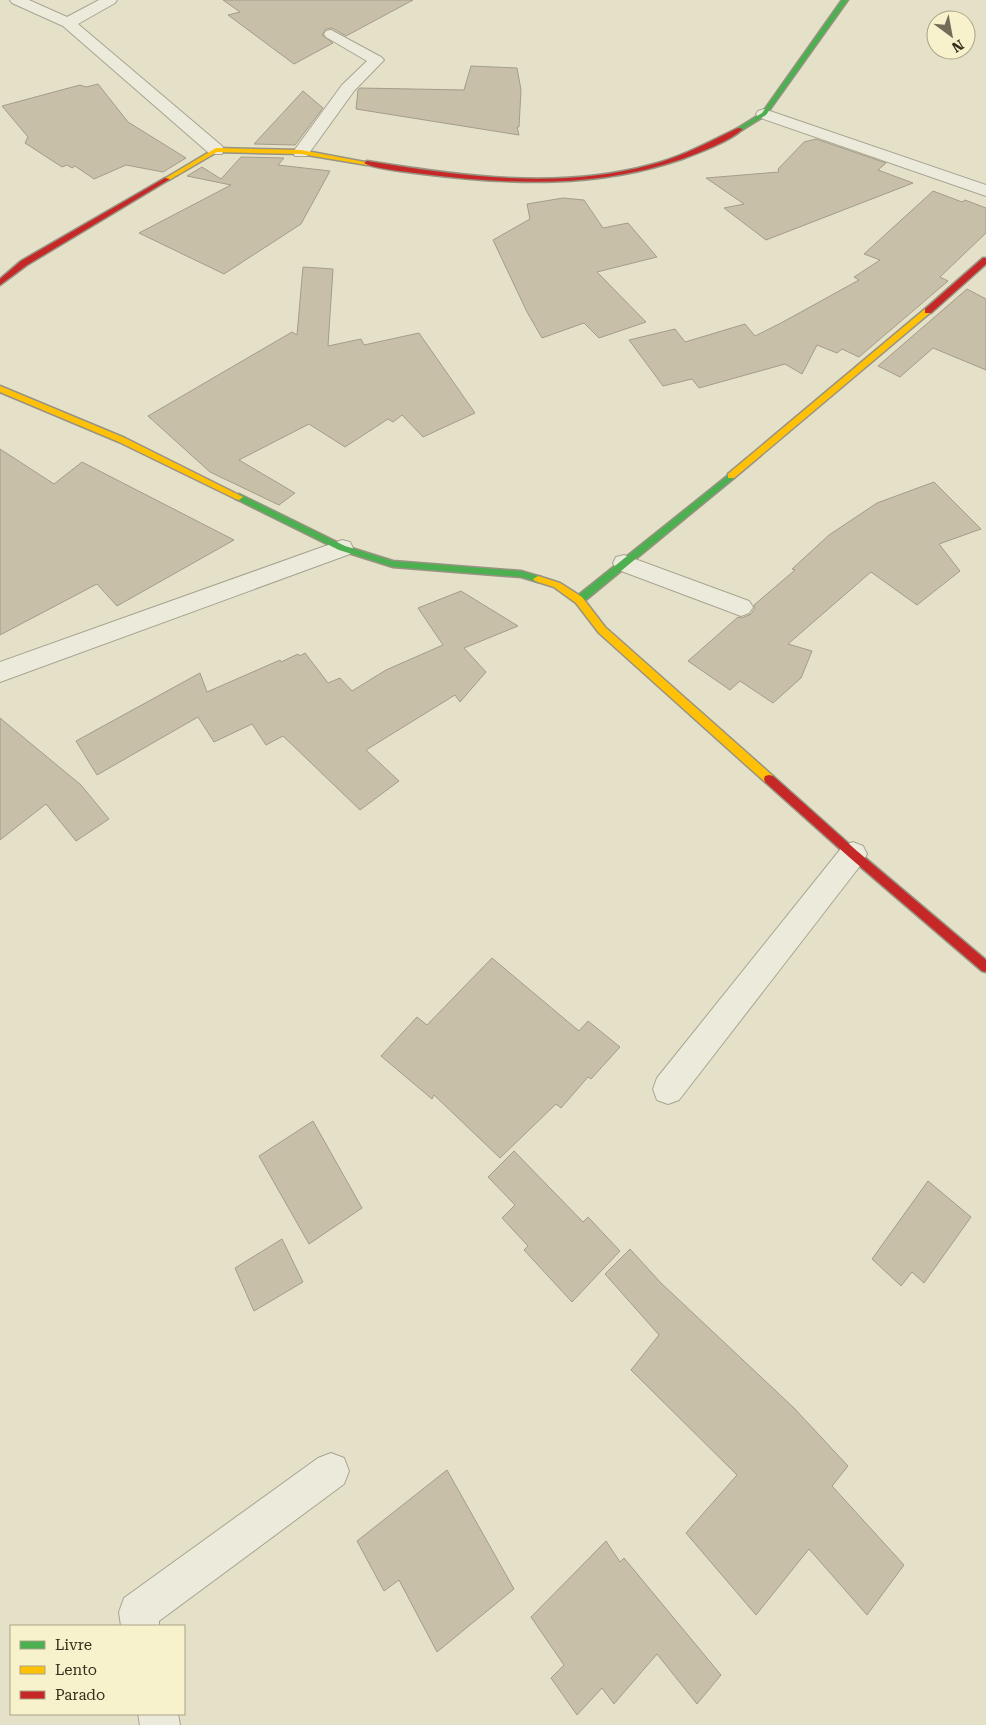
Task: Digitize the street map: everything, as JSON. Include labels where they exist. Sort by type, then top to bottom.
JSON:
[{"type":"street","points":[[17,0],[68,23],[216,150]]},
{"type":"street","points":[[68,23],[110,0]]},
{"type":"street","points":[[0,283],[24,263],[216,150],[301,152],[382,166],[501,181],[582,180],[664,165],[720,142],[764,114],[845,0]]},
{"type":"street","points":[[301,152],[348,88],[376,60],[331,34]]},
{"type":"street","points":[[764,114],[986,191]]},
{"type":"street","points":[[579,600],[736,470],[836,392],[986,260]]},
{"type":"street","points":[[0,389],[122,440],[342,548],[393,564],[521,574],[557,585],[579,600],[602,630],[853,854],[986,967]]},
{"type":"street","points":[[0,672],[342,548]]},
{"type":"street","points":[[624,563],[741,607]]},
{"type":"street","points":[[668,1089],[853,854]]},
{"type":"street","points":[[140,1625],[138,1612],[331,1471]]},
{"type":"building","points":[[223,0],[413,0],[346,36],[332,28],[326,29],[322,35],[333,43],[294,64],[228,15],[240,12]]},
{"type":"building","points":[[471,66],[517,68],[521,90],[519,127],[517,127],[519,135],[356,109],[358,90],[360,88],[464,90]]},
{"type":"building","points":[[98,84],[128,122],[186,158],[163,172],[126,165],[94,179],[75,166],[72,168],[67,165],[62,167],[25,143],[28,137],[2,106],[80,85],[86,87]]},
{"type":"building","points":[[303,91],[323,108],[295,145],[254,144]]},
{"type":"building","points":[[816,139],[886,163],[878,170],[913,183],[766,240],[724,208],[744,204],[706,178],[779,172],[778,169],[804,142]]},
{"type":"building","points":[[241,157],[284,158],[278,165],[330,171],[301,224],[224,274],[139,233],[231,185],[187,176],[202,167],[221,179]]},
{"type":"building","points":[[933,191],[962,202],[965,200],[986,208],[986,233],[940,277],[948,281],[859,357],[842,349],[837,353],[817,345],[802,374],[785,364],[699,388],[692,379],[663,386],[629,340],[675,329],[685,342],[745,324],[755,336],[859,280],[854,277],[880,260],[864,254]]},
{"type":"building","points":[[563,198],[584,200],[603,228],[628,223],[657,257],[597,272],[646,322],[599,338],[584,323],[542,338],[527,312],[493,240],[530,219],[527,204]]},
{"type":"building","points":[[303,267],[333,269],[328,346],[361,339],[364,345],[419,333],[475,413],[423,437],[402,415],[393,422],[388,419],[345,447],[309,424],[239,460],[295,493],[279,505],[210,472],[148,416],[292,332],[297,335]]},
{"type":"building","points":[[967,289],[986,299],[986,370],[933,348],[900,377],[878,366]]},
{"type":"building","points":[[0,449],[54,484],[82,462],[234,540],[117,606],[97,584],[0,635]]},
{"type":"building","points":[[934,482],[981,529],[939,544],[960,571],[917,605],[871,572],[788,644],[812,651],[801,678],[773,703],[740,681],[730,690],[688,661],[738,617],[742,618],[751,614],[755,608],[754,605],[795,570],[792,569],[829,535],[877,503]]},
{"type":"building","points":[[461,591],[518,626],[464,648],[486,672],[460,702],[455,695],[366,750],[399,781],[360,810],[283,736],[266,745],[252,724],[214,742],[198,717],[97,775],[76,741],[200,673],[207,692],[298,654],[300,656],[305,653],[328,683],[340,678],[352,691],[386,670],[443,645],[418,608]]},
{"type":"building","points":[[0,718],[81,785],[109,819],[76,841],[46,804],[0,840]]},
{"type":"building","points":[[492,958],[579,1031],[588,1021],[620,1047],[591,1079],[588,1077],[561,1108],[556,1104],[500,1158],[434,1095],[432,1099],[381,1056],[417,1017],[427,1025]]},
{"type":"building","points":[[313,1121],[362,1208],[309,1244],[259,1156]]},
{"type":"building","points":[[514,1151],[583,1222],[588,1217],[620,1251],[572,1302],[524,1250],[528,1246],[502,1218],[515,1205],[488,1177]]},
{"type":"building","points":[[928,1181],[971,1217],[924,1283],[912,1272],[901,1286],[872,1259]]},
{"type":"building","points":[[282,1239],[303,1282],[254,1311],[235,1268]]},
{"type":"building","points":[[630,1249],[661,1283],[794,1408],[848,1466],[832,1486],[904,1565],[867,1615],[809,1549],[756,1615],[686,1533],[737,1475],[631,1370],[659,1335],[605,1274]]},
{"type":"building","points":[[447,1470],[514,1589],[437,1652],[399,1580],[384,1591],[357,1541]]},
{"type":"building","points":[[606,1541],[620,1562],[624,1558],[721,1675],[697,1704],[657,1654],[614,1704],[602,1688],[577,1715],[551,1678],[564,1665],[531,1617]]},
{"type":"traffic: fast","points":[[740,129],[764,114],[845,0]]},
{"type":"traffic: fast","points":[[579,600],[731,476]]},
{"type":"traffic: fast","points":[[239,497],[342,548],[393,564],[521,574],[538,579]]},
{"type":"traffic: slow","points":[[167,179],[216,150],[301,152],[367,163]]},
{"type":"traffic: slow","points":[[731,476],[928,311]]},
{"type":"traffic: slow","points":[[0,389],[122,440],[239,497]]},
{"type":"traffic: slow","points":[[538,579],[557,585],[579,600],[602,630],[769,779]]},
{"type":"traffic: jam","points":[[367,163],[461,177],[510,180],[558,180],[606,176],[652,167],[697,151],[740,129]]},
{"type":"traffic: jam","points":[[0,283],[24,263],[167,179]]},
{"type":"traffic: jam","points":[[928,311],[986,260]]},
{"type":"traffic: jam","points":[[769,779],[853,854],[986,967]]}]
